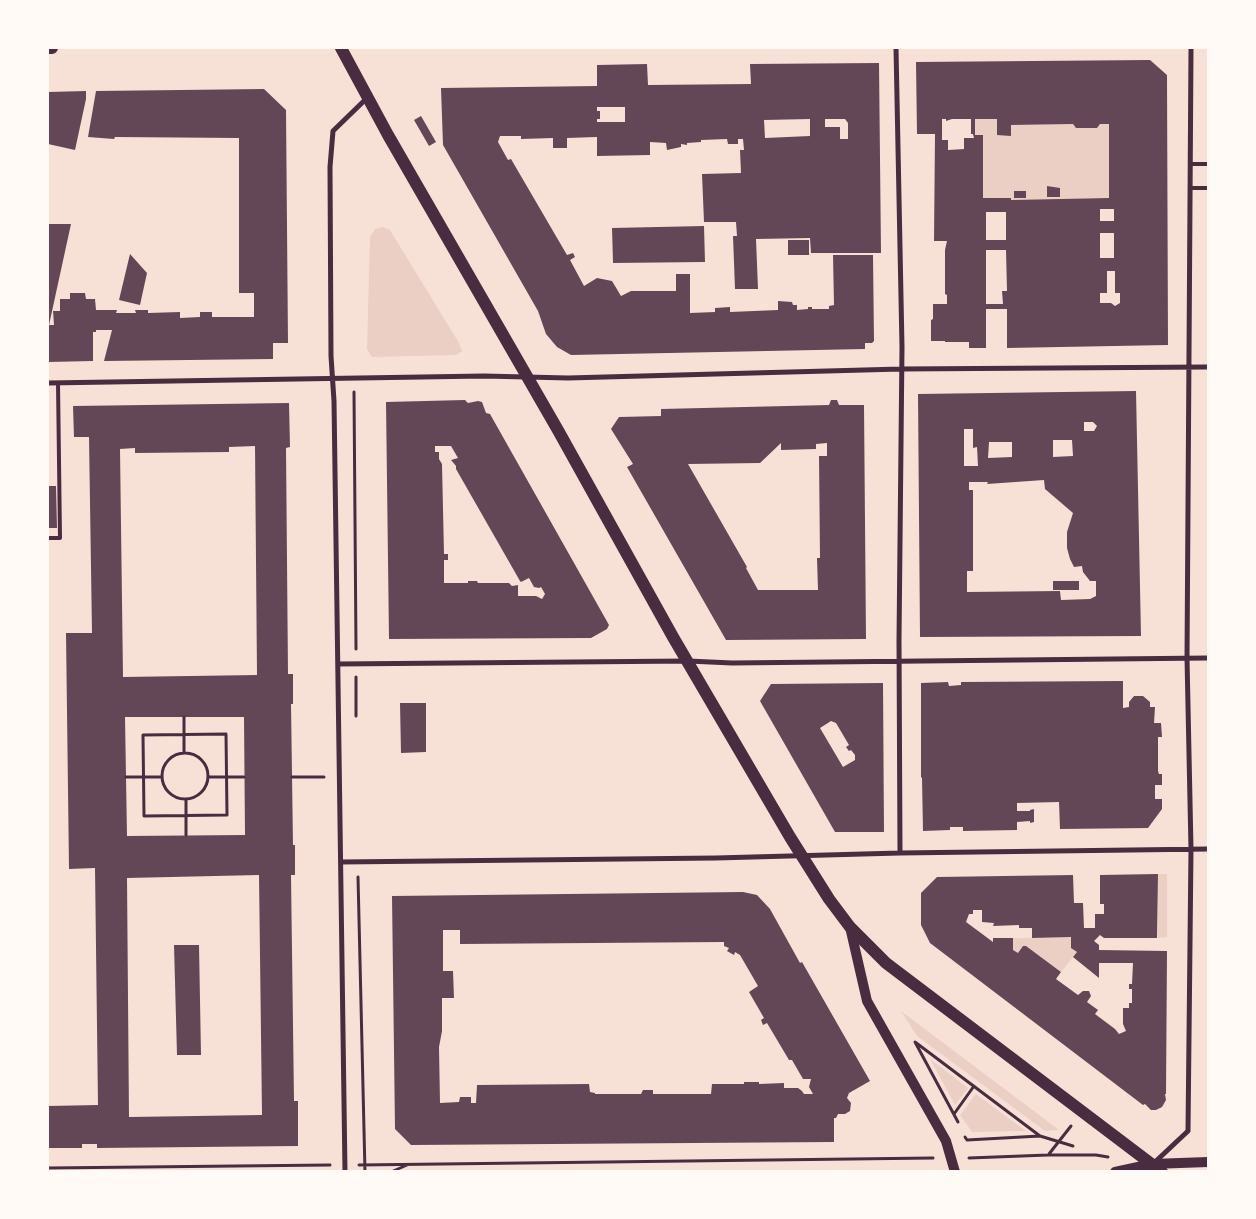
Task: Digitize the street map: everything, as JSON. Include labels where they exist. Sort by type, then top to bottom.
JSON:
[{"type":"main road","points":[[341,48],[367,98],[528,377],[688,661],[829,899],[850,927],[886,963],[1157,1168]]},
{"type":"main road","points":[[850,927],[868,1001],[946,1141],[956,1172]]},
{"type":"main road","points":[[1115,1172],[1208,1162]]},
{"type":"street","points":[[896,48],[902,369],[900,853]]},
{"type":"street","points":[[1157,1168],[1188,1131],[1191,849],[1186,658],[1192,48]]},
{"type":"street","points":[[345,1172],[330,166],[333,131],[367,98]]},
{"type":"street","points":[[48,384],[484,376],[568,378],[902,369],[1208,367]]},
{"type":"street","points":[[338,664],[688,661],[740,663],[1208,658]]},
{"type":"street","points":[[341,862],[1208,849]]},
{"type":"lane","points":[[1190,164],[1208,164]]},
{"type":"lane","points":[[1190,188],[1208,188]]},
{"type":"lane","points":[[48,538],[60,538],[58,383]]},
{"type":"path","points":[[353,378],[356,720]]},
{"type":"path","points":[[184,717],[184,752]]},
{"type":"path","points":[[226,734],[227,815],[144,816],[143,735],[184,735],[226,734]]},
{"type":"path","points":[[184,752],[200,758],[205,764],[208,777],[205,787],[200,793],[186,799],[178,798],[167,790],[162,777],[165,763],[170,758],[184,752]]},
{"type":"path","points":[[126,777],[162,777]]},
{"type":"path","points":[[208,777],[244,777]]},
{"type":"path","points":[[292,777],[326,777]]},
{"type":"path","points":[[186,799],[186,835]]},
{"type":"path","points":[[358,862],[364,1172]]},
{"type":"path","points":[[958,1123],[915,1042],[1040,1136]]},
{"type":"path","points":[[954,1114],[974,1086]]},
{"type":"path","points":[[1048,1155],[1082,1112]]},
{"type":"path","points":[[962,1132],[967,1140],[1040,1136],[1073,1146]]},
{"type":"path","points":[[48,1168],[952,1158],[1048,1155],[1096,1155],[1115,1158]]},
{"type":"path","points":[[391,1172],[410,1164]]},
{"type":"shaded area","points":[[975,119],[997,119],[998,135],[1011,135],[1011,125],[1073,124],[1076,128],[1097,128],[1100,124],[1109,124],[1109,198],[1011,200],[1011,198],[983,198],[983,135],[975,135]]},
{"type":"shaded area","points":[[383,227],[390,230],[459,343],[462,351],[457,355],[372,357],[367,349],[370,237],[375,229]]},
{"type":"shaded area","points":[[1158,874],[1167,874],[1167,937],[1158,938]]},
{"type":"shaded area","points":[[1071,937],[1071,948],[1077,952],[1061,972],[1026,946],[1023,946],[1018,953],[1013,950],[1013,938]]},
{"type":"shaded area","points":[[901,1011],[1059,1130],[1045,1131],[917,1036]]},
{"type":"shaded area","points":[[930,1059],[968,1088],[955,1105]]},
{"type":"shaded area","points":[[976,1094],[1026,1131],[972,1132],[960,1115]]},
{"type":"building","points":[[1150,60],[1167,75],[1168,345],[1007,348],[1007,309],[986,309],[986,348],[969,348],[969,342],[931,341],[933,304],[947,304],[947,295],[945,294],[945,250],[947,241],[934,241],[935,134],[917,134],[916,62]],"holes":[[[942,119],[946,119],[946,121],[952,119],[971,119],[971,134],[973,134],[974,138],[964,138],[964,149],[948,150],[948,140],[942,140]],[[975,119],[997,119],[997,135],[1011,136],[1011,125],[1073,124],[1076,128],[1097,128],[1100,124],[1109,124],[1109,198],[1011,200],[1011,198],[983,198],[983,135],[975,135]],[[1100,209],[1114,209],[1114,221],[1100,221]],[[986,212],[1006,212],[1006,240],[986,240]],[[1100,233],[1114,233],[1114,258],[1100,258]],[[986,250],[1006,250],[1007,291],[1002,291],[1003,304],[986,304]],[[1107,271],[1115,271],[1115,293],[1120,293],[1120,303],[1115,306],[1111,303],[1100,303],[1100,293],[1107,293]]]},
{"type":"building","points":[[879,63],[881,253],[811,253],[810,238],[756,239],[758,289],[735,289],[733,236],[737,236],[736,222],[704,222],[702,174],[741,173],[740,150],[744,150],[743,139],[738,139],[738,144],[728,144],[727,139],[701,140],[701,142],[687,143],[687,145],[681,144],[681,147],[667,150],[666,143],[650,142],[650,155],[597,156],[597,137],[567,138],[567,148],[553,148],[553,138],[521,139],[521,136],[500,136],[498,142],[508,160],[511,159],[567,255],[573,253],[575,257],[570,260],[584,286],[597,278],[612,281],[621,296],[631,291],[676,291],[676,274],[690,274],[690,313],[715,312],[715,308],[730,307],[730,312],[778,310],[778,301],[792,302],[793,305],[797,305],[797,310],[808,309],[808,307],[812,307],[812,309],[829,309],[829,306],[834,305],[833,255],[873,255],[874,341],[872,343],[865,343],[865,349],[571,355],[557,347],[546,334],[538,311],[443,145],[441,88],[597,86],[597,65],[647,64],[648,85],[751,84],[750,64]],"holes":[[[597,107],[625,107],[625,122],[597,122],[597,119],[600,119],[600,111],[597,111]],[[810,119],[810,136],[765,138],[764,120]],[[825,119],[845,119],[848,123],[848,139],[840,139],[840,127],[825,127]]]},
{"type":"building","points":[[264,89],[286,110],[288,343],[273,343],[273,359],[104,361],[112,330],[96,330],[96,332],[93,332],[93,361],[48,362],[48,224],[71,224],[49,325],[54,325],[53,311],[60,311],[60,299],[70,299],[70,293],[85,293],[86,299],[95,299],[96,310],[117,310],[116,313],[136,313],[135,310],[148,310],[148,313],[180,312],[180,318],[200,317],[200,312],[212,312],[212,317],[254,317],[254,293],[239,293],[239,138],[115,137],[114,139],[88,137],[96,91]]},
{"type":"building","points":[[86,91],[75,150],[48,144],[48,92]]},
{"type":"building","points":[[421,116],[436,142],[429,146],[414,120]]},
{"type":"building","points":[[1047,186],[1060,188],[1060,197],[1047,197]]},
{"type":"building","points":[[1014,191],[1026,191],[1026,198],[1014,198]]},
{"type":"building","points":[[704,226],[705,262],[613,263],[612,228]]},
{"type":"building","points":[[788,240],[809,240],[809,255],[788,255]]},
{"type":"building","points":[[130,254],[147,273],[140,305],[119,300]]},
{"type":"building","points":[[1136,391],[1141,636],[920,637],[918,394]],"holes":[[[1084,422],[1093,422],[1097,426],[1094,431],[1084,431]],[[964,429],[973,429],[973,448],[977,447],[978,466],[964,466]],[[1053,440],[1072,440],[1073,456],[1053,457]],[[989,442],[1012,442],[1012,457],[988,458]],[[1044,480],[1045,489],[1073,513],[1067,532],[1067,548],[1070,559],[1074,567],[1082,566],[1083,572],[1090,581],[1096,581],[1096,596],[1090,599],[1061,600],[1060,591],[967,592],[967,571],[973,571],[973,490],[969,490],[969,482],[988,482],[987,484]]]},
{"type":"building","points":[[465,400],[468,403],[482,402],[486,413],[490,414],[609,625],[607,629],[591,638],[389,639],[386,402]],"holes":[[[435,446],[451,446],[458,458],[451,460],[520,581],[529,578],[534,587],[541,587],[545,594],[542,599],[536,596],[518,596],[518,585],[512,586],[509,583],[478,583],[477,581],[444,583],[444,560],[448,560],[448,554],[444,554],[442,464],[439,459],[439,452],[435,452]]]},
{"type":"building","points":[[831,400],[837,400],[839,405],[864,405],[866,639],[726,640],[627,467],[633,464],[611,429],[619,417],[661,416],[661,409],[829,405]],"holes":[[[781,443],[781,450],[816,449],[816,444],[827,443],[827,456],[819,456],[820,558],[817,558],[818,590],[758,590],[747,567],[688,464],[760,463]]]},
{"type":"building","points":[[289,403],[290,447],[286,448],[288,674],[293,674],[293,704],[291,704],[295,875],[291,875],[294,1101],[298,1101],[298,1146],[97,1148],[97,1144],[82,1144],[82,1148],[48,1148],[48,1106],[98,1105],[95,868],[69,869],[66,633],[92,633],[89,437],[74,437],[73,406]],"holes":[[[255,446],[257,675],[123,677],[120,449],[135,448],[135,453],[229,452],[229,447]],[[125,717],[244,717],[245,835],[127,836]],[[259,875],[262,1115],[129,1117],[127,878]]]},
{"type":"building","points":[[48,486],[56,486],[57,528],[48,528]]},
{"type":"building","points":[[1053,581],[1079,581],[1079,590],[1053,590]]},
{"type":"building","points":[[1123,681],[1123,708],[1129,707],[1129,702],[1134,696],[1143,696],[1150,702],[1150,707],[1155,707],[1154,723],[1161,723],[1162,737],[1158,737],[1158,771],[1159,774],[1162,774],[1162,785],[1155,785],[1155,799],[1162,799],[1162,809],[1148,828],[1060,829],[1059,802],[1017,803],[1017,811],[1030,811],[1034,809],[1034,822],[1017,822],[1017,830],[963,831],[963,827],[950,827],[950,830],[923,831],[921,683],[948,682],[949,686],[961,685],[961,682]]},
{"type":"building","points":[[883,683],[884,832],[835,832],[760,701],[771,684]],"holes":[[[831,721],[836,723],[849,745],[846,747],[855,755],[855,760],[843,767],[820,728]]]},
{"type":"building","points":[[400,703],[426,703],[426,752],[401,753]]},
{"type":"building","points":[[1158,874],[1157,938],[1104,938],[1100,935],[1094,941],[1099,945],[1099,950],[1167,951],[1166,1100],[1162,1107],[1156,1110],[1151,1110],[1145,1104],[1143,1105],[930,943],[921,925],[921,893],[937,877],[1073,875],[1074,903],[1083,903],[1084,928],[1095,928],[1095,914],[1104,914],[1104,904],[1100,904],[1100,875]],"holes":[[[973,910],[982,910],[982,922],[994,923],[993,926],[1019,925],[1019,928],[1032,928],[1032,938],[1071,937],[1071,948],[1077,952],[1073,957],[1099,978],[1099,963],[1133,963],[1132,984],[1129,984],[1129,989],[1132,989],[1132,1003],[1129,1003],[1129,1008],[1123,1008],[1123,1024],[1126,1031],[1119,1034],[1095,1014],[1098,1010],[1087,1002],[1091,996],[1089,991],[1083,991],[1078,995],[1056,979],[1061,972],[1026,946],[1023,946],[1018,953],[1013,950],[1013,938],[993,938],[993,942],[966,922],[969,914],[973,914]]]},
{"type":"building","points":[[743,892],[757,895],[770,909],[870,1081],[849,1093],[847,1098],[851,1103],[850,1111],[845,1114],[838,1114],[834,1118],[834,1142],[411,1145],[395,1129],[392,896]],"holes":[[[443,930],[460,930],[460,944],[724,942],[724,946],[729,948],[727,951],[734,955],[735,952],[740,955],[758,986],[749,992],[764,1018],[761,1020],[763,1025],[767,1023],[789,1060],[792,1060],[803,1079],[811,1079],[809,1087],[813,1094],[804,1094],[798,1088],[784,1088],[784,1083],[759,1084],[759,1082],[712,1084],[711,1094],[653,1094],[653,1090],[643,1090],[641,1094],[595,1094],[590,1092],[589,1084],[477,1085],[476,1103],[471,1103],[471,1097],[460,1097],[459,1102],[440,1103],[439,1047],[442,1031],[442,998],[454,998],[453,971],[443,971]]]},
{"type":"building","points":[[174,945],[199,945],[201,1055],[177,1055]]}]
